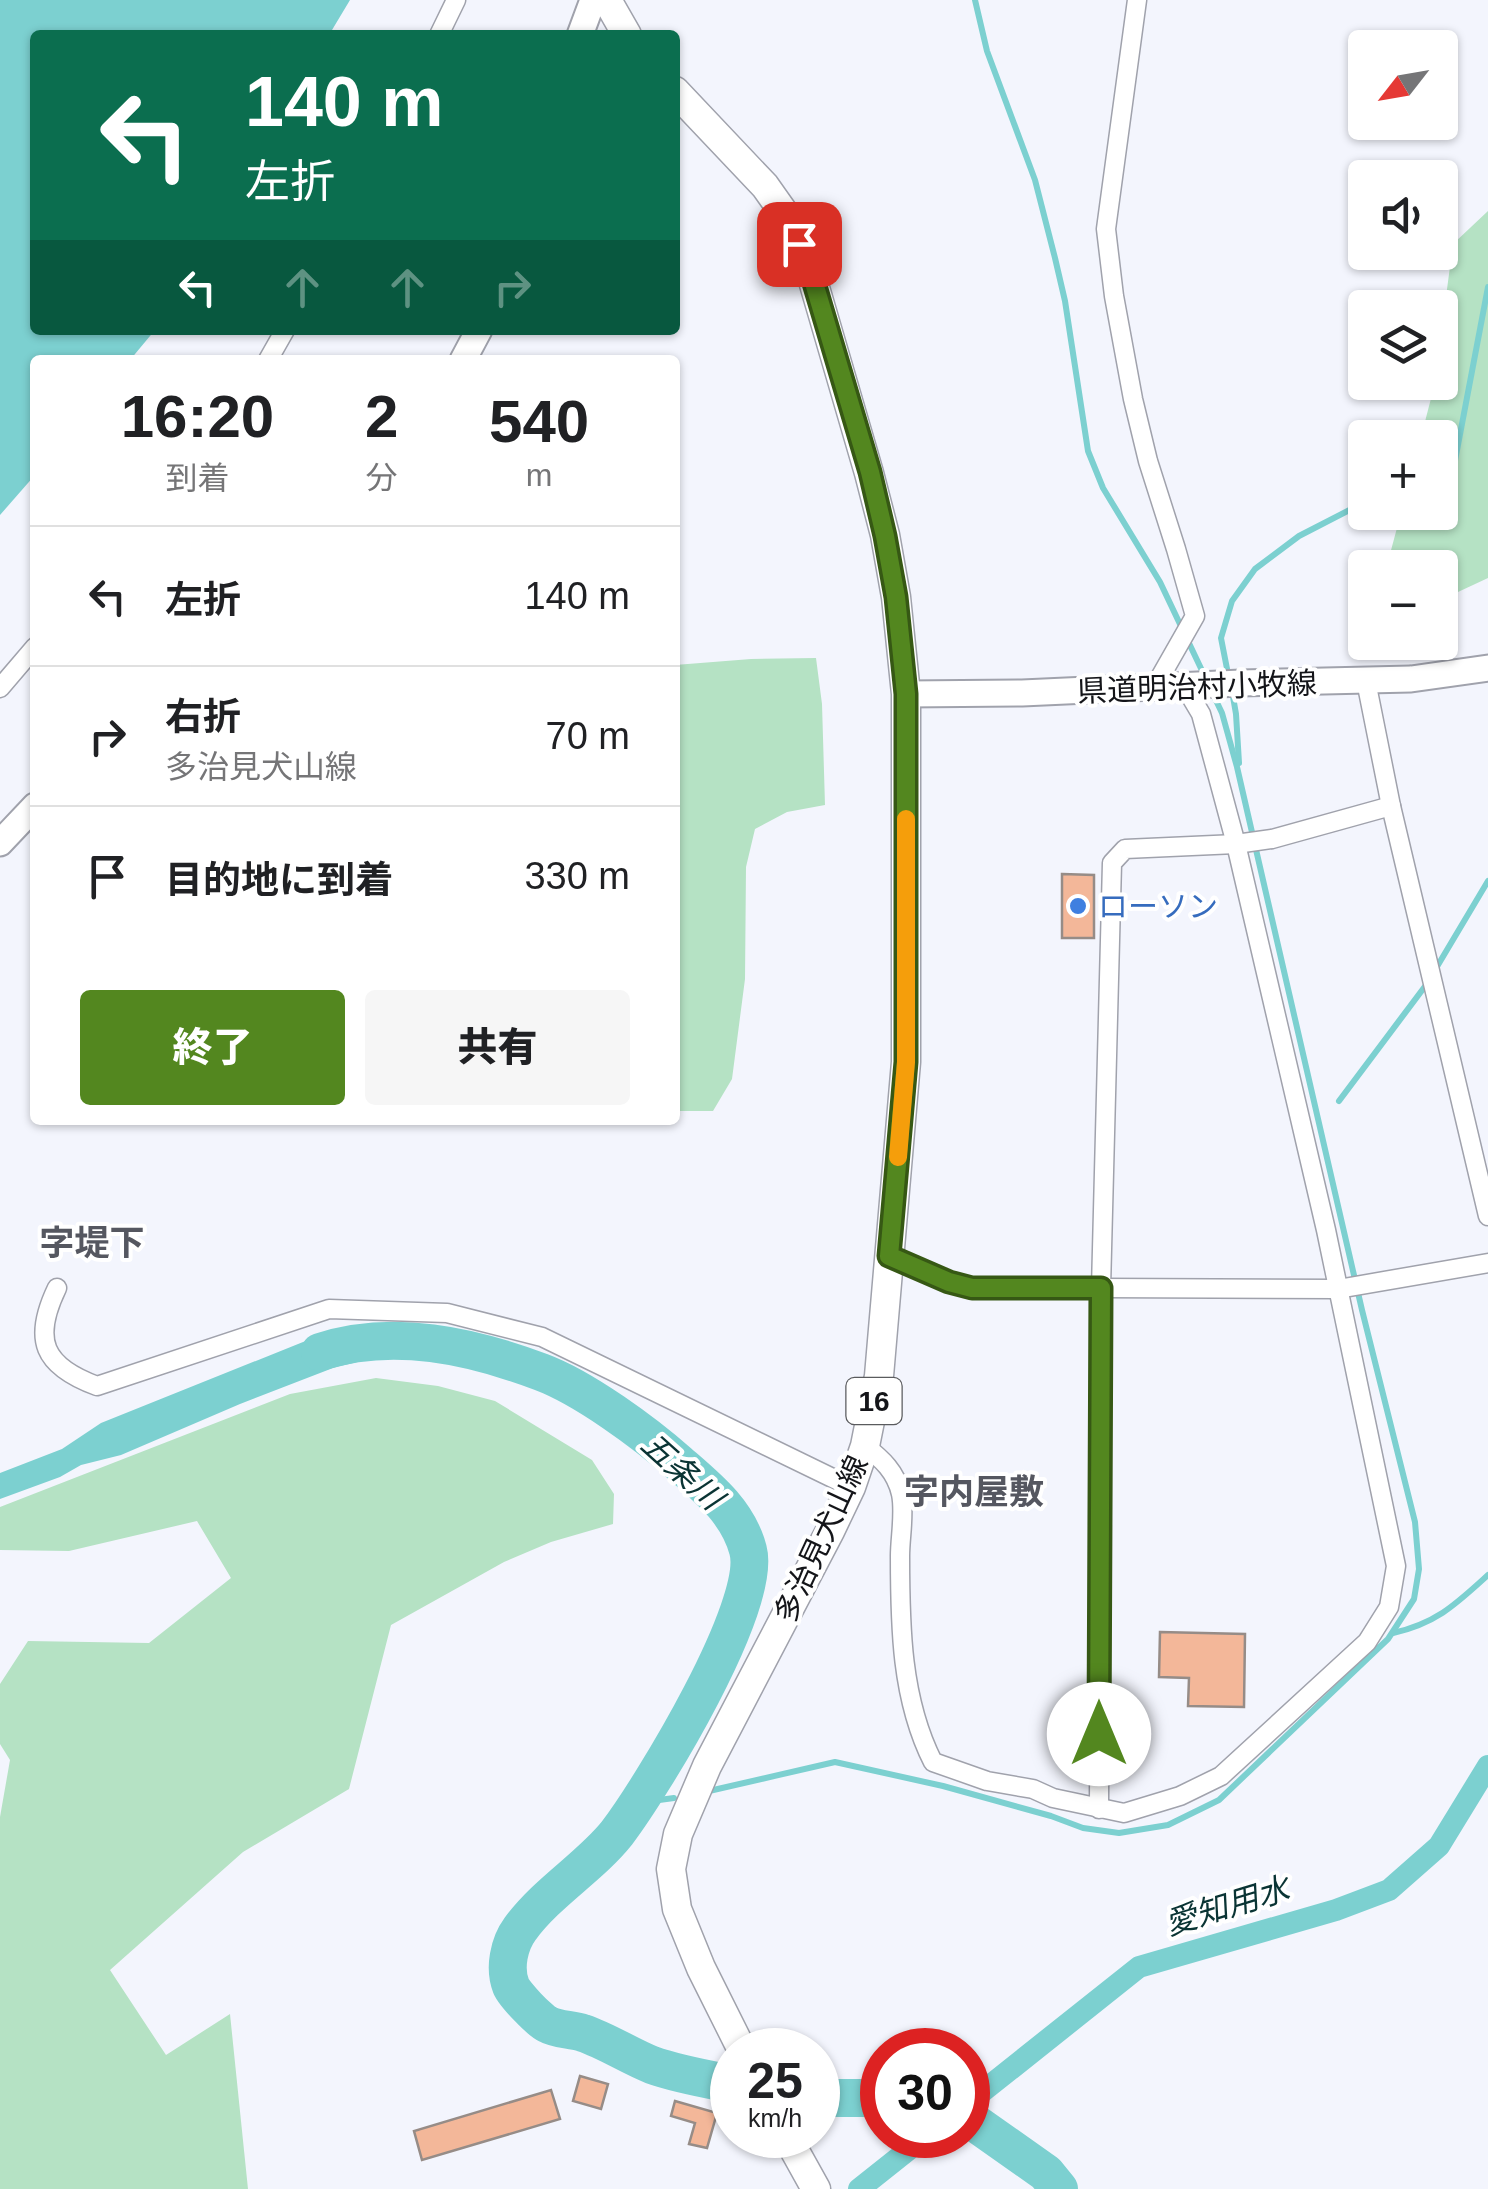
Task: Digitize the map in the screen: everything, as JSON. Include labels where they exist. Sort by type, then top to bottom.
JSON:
[{"type":"main road","points":[[586,30],[611,9]]},
{"type":"main road","name":"多治見犬山線","points":[[680,97],[765,186],[789,220],[809,266],[885,536],[906,694],[906,1062],[879,1376],[852,1486],[707,1766],[678,1834],[671,1869],[677,1909],[731,2028]]},
{"type":"main road","name":"県道明治村小牧線","points":[[906,694],[1366,681],[1488,668]]},
{"type":"main road","points":[[0,843],[30,811]]},
{"type":"main road","points":[[799,2158],[816,2189]]},
{"type":"street","points":[[441,30],[456,0]]},
{"type":"street","points":[[1137,0],[1106,229],[1133,399],[1195,616],[1154,688]]},
{"type":"street","points":[[0,688],[30,653]]},
{"type":"street","points":[[1366,681],[1488,1216]]},
{"type":"street","points":[[864,1446],[890,1467],[902,1496],[900,1620],[920,1736],[933,1762],[988,1781],[1124,1813],[1180,1796],[1221,1776],[1368,1642],[1388,1607],[1396,1566],[1340,1289],[1238,844],[1201,714],[1189,686]]},
{"type":"street","points":[[1099,1809],[1101,1288],[1112,863],[1125,849],[1268,840],[1392,806]]},
{"type":"street","points":[[889,1256],[972,1288],[1340,1289],[1488,1262]]},
{"type":"street","points":[[57,1288],[46,1311],[48,1354],[64,1370],[97,1386],[329,1309],[447,1313],[542,1337],[852,1486]]},
{"type":"green space","points":[[1488,211],[1488,578],[1458,592],[1458,550],[1391,550],[1396,530],[1458,530],[1458,420],[1425,420],[1431,400],[1458,400],[1458,290],[1447,290],[1450,270],[1458,270],[1458,239]]},
{"type":"green space","points":[[816,658],[822,704],[825,805],[787,812],[755,829],[746,867],[745,979],[732,1079],[713,1111],[680,1111],[680,665]]},
{"type":"green space","points":[[376,1378],[438,1386],[495,1401],[592,1460],[614,1494],[613,1524],[551,1542],[504,1562],[391,1625],[349,1789],[243,1852],[110,1970],[166,2055],[230,2014],[248,2189],[0,2189],[0,1817],[10,1760],[0,1744],[0,1684],[28,1641],[149,1643],[231,1578],[197,1521],[69,1551],[0,1550],[0,1507],[290,1394]]},
{"type":"water","points":[[0,0],[350,0],[332,30],[30,30],[30,335],[151,335],[134,355],[30,355],[30,481],[0,515]]},
{"type":"water","points":[[370,1327],[373,1358],[333,1368],[121,1455],[81,1465],[0,1499],[0,1473],[62,1449],[101,1423],[308,1340]]},
{"type":"building","name":"ローソン","points":[[1062,874],[1094,875],[1094,938],[1062,938]]},
{"type":"building","points":[[1160,1632],[1245,1634],[1244,1707],[1188,1706],[1189,1678],[1159,1677]]},
{"type":"building","points":[[580,2076],[608,2084],[601,2109],[573,2101]]},
{"type":"building","points":[[551,2090],[560,2119],[422,2160],[414,2131]]},
{"type":"building","points":[[675,2101],[710,2111],[707,2148],[689,2144],[695,2123],[671,2116]]},
{"type":"waterway","points":[[975,0],[987,51],[1035,180],[1055,258],[1088,451],[1103,488],[1160,582],[1206,679]]},
{"type":"waterway","points":[[1458,445],[1488,287]]},
{"type":"waterway","points":[[1229,679],[1221,638],[1232,601],[1255,569],[1299,536],[1348,511]]},
{"type":"waterway","points":[[709,1791],[835,1762],[943,1786],[1083,1828],[1119,1833],[1168,1825],[1219,1800],[1388,1639],[1414,1599],[1419,1569],[1415,1522],[1237,767],[1222,713],[1211,690]]},
{"type":"waterway","points":[[1232,691],[1239,763]]},
{"type":"waterway","points":[[1435,970],[1488,881]]},
{"type":"waterway","points":[[1339,1101],[1429,981]]},
{"type":"waterway","name":"五条川","points":[[320,1352],[376,1341],[432,1343],[488,1355],[558,1379],[649,1438],[711,1491],[737,1524],[748,1550],[748,1576],[739,1611],[701,1695],[617,1833],[520,1929],[508,1964],[513,1990],[547,2024],[592,2036],[662,2068],[710,2080]]},
{"type":"waterway","points":[[1393,1633],[1434,1618],[1488,1575]]},
{"type":"waterway","name":"愛知用水","points":[[990,2086],[1139,1967],[1336,1910],[1389,1890],[1439,1846],[1488,1766]]},
{"type":"waterway","points":[[637,1803],[674,1798]]},
{"type":"waterway","name":"五条川","points":[[840,2098],[860,2098]]},
{"type":"waterway","name":"五条川","points":[[990,2134],[1046,2173],[1059,2189]]},
{"type":"waterway","name":"愛知用水","points":[[859,2189],[898,2158]]},
{"type":"slow traffic","points":[[898,1157],[906,1062],[906,819]]},
{"type":"place","name":"ローソン","points":[[1078,906]]},
{"type":"district","name":"字堤下","points":[[92,1242]]},
{"type":"district","name":"字内屋敷","points":[[974,1491]]},
{"type":"route","points":[[799,244],[809,266],[870,472],[896,597],[906,694],[906,1062],[889,1256],[972,1288],[1101,1288],[1099,1734]]}]
